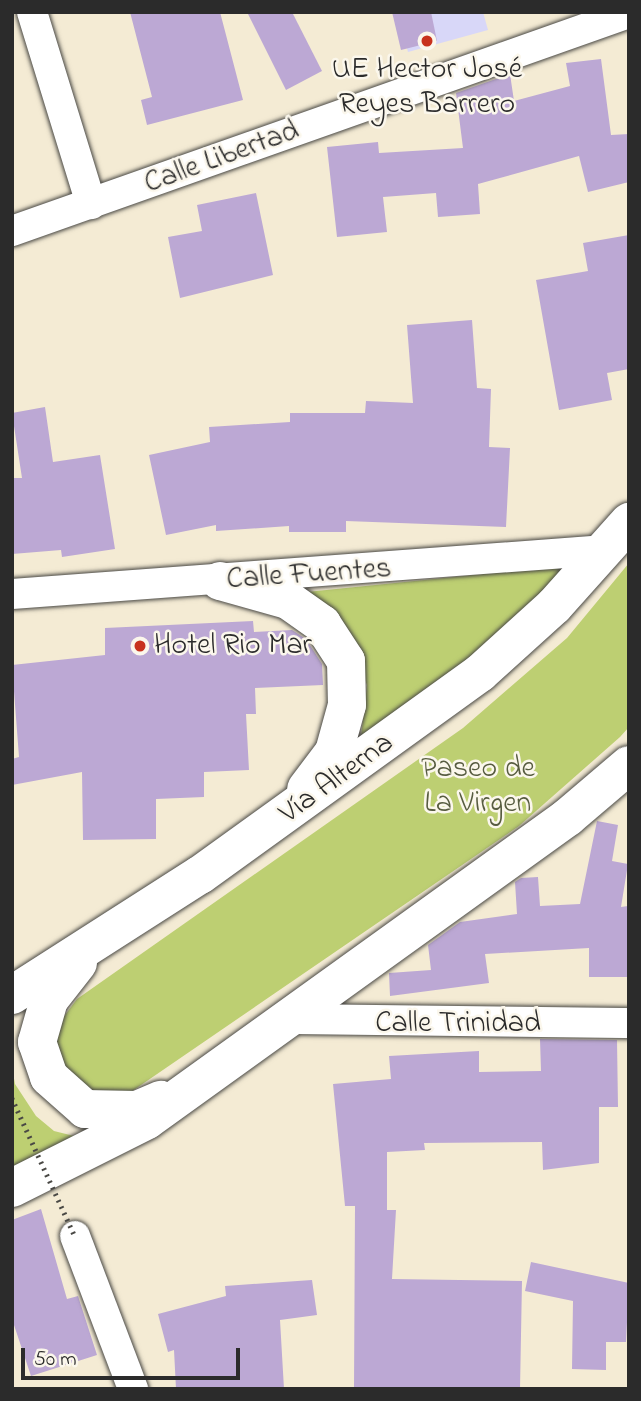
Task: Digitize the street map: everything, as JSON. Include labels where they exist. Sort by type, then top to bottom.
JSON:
[{"type":"highway","name":"Vía Alterna","points":[[12,995],[283,818],[480,673],[617,536]]},
{"type":"highway","points":[[220,581],[288,600],[322,624],[346,661],[347,705],[334,752],[283,818]]},
{"type":"highway","points":[[12,1188],[148,1120],[568,817],[629,765]]},
{"type":"highway","points":[[95,942],[48,1000],[37,1042],[49,1077],[85,1109],[136,1110],[191,1089]]},
{"type":"street","points":[[32,12],[92,204]]},
{"type":"street","name":"Calle Libertad","points":[[12,231],[629,13]]},
{"type":"street","name":"Calle Fuentes","points":[[12,594],[220,581],[617,536]]},
{"type":"street","name":"Calle Trinidad","points":[[288,1019],[629,1023]]},
{"type":"street","points":[[75,1236],[133,1389]]},
{"type":"path","points":[[12,1098],[75,1236]]},
{"type":"shaded area","name":"UE Hector José Reyes Barrero","points":[[397,12],[483,12],[488,30],[408,52]]},
{"type":"green space","name":"Paseo de La Virgen","points":[[629,563],[629,727],[620,737],[519,826],[125,1096],[81,1090],[63,1069],[56,1045],[62,1019],[77,999],[463,728],[567,638]]},
{"type":"green space","points":[[572,565],[482,650],[361,737],[367,685],[349,641],[297,593]]},
{"type":"green space","points":[[12,1067],[15,1084],[36,1116],[54,1131],[82,1138],[12,1177]]},
{"type":"building","points":[[130,12],[220,12],[243,100],[147,125],[141,100],[152,97]]},
{"type":"building","points":[[247,12],[292,12],[322,71],[286,90]]},
{"type":"building","points":[[392,12],[431,12],[437,41],[401,50]]},
{"type":"building","points":[[601,59],[611,135],[629,134],[629,182],[588,192],[579,156],[478,184],[480,214],[438,217],[436,193],[383,197],[387,232],[337,237],[327,147],[378,142],[379,153],[463,148],[456,93],[510,74],[514,101],[570,86],[566,63]]},
{"type":"building","points":[[256,193],[273,275],[180,298],[168,237],[202,231],[197,205]]},
{"type":"building","points":[[629,235],[629,369],[607,373],[612,400],[559,410],[536,280],[588,271],[583,243]]},
{"type":"building","points":[[472,320],[477,388],[491,389],[489,447],[510,448],[506,527],[346,521],[346,532],[289,532],[289,526],[216,531],[216,525],[166,535],[149,455],[210,442],[209,427],[290,422],[290,413],[365,413],[366,401],[413,403],[407,325]]},
{"type":"building","points":[[45,407],[53,462],[100,455],[115,549],[62,557],[61,550],[12,554],[12,478],[22,478],[12,413]]},
{"type":"building","points":[[253,621],[254,632],[292,630],[306,639],[322,664],[323,685],[255,688],[256,714],[246,714],[249,770],[204,772],[204,797],[156,799],[156,839],[83,840],[82,772],[12,785],[12,759],[19,757],[12,665],[105,655],[105,628]]},
{"type":"building","points":[[597,821],[618,825],[612,861],[628,864],[621,907],[628,906],[628,977],[589,977],[589,948],[485,954],[489,983],[390,996],[389,973],[431,970],[428,945],[460,922],[517,914],[515,882],[521,878],[538,877],[540,906],[580,904]]},
{"type":"building","points":[[540,1039],[617,1040],[618,1107],[599,1107],[599,1163],[543,1170],[542,1142],[424,1143],[425,1150],[387,1152],[387,1210],[396,1210],[392,1279],[522,1281],[520,1389],[354,1389],[355,1206],[345,1206],[333,1084],[391,1079],[389,1056],[479,1051],[479,1072],[541,1071]]},
{"type":"building","points":[[41,1209],[67,1299],[78,1296],[97,1355],[31,1376],[12,1319],[12,1220]]},
{"type":"building","points":[[531,1262],[629,1283],[626,1342],[606,1342],[606,1370],[572,1369],[573,1301],[525,1291]]},
{"type":"building","points":[[312,1280],[317,1315],[280,1320],[284,1389],[176,1389],[174,1350],[168,1352],[158,1314],[226,1296],[225,1286]]},
{"type":"place","name":"UE Hector José Reyes Barrero","points":[[427,41]]},
{"type":"place","name":"Hotel Rio Mar","points":[[140,646]]}]
